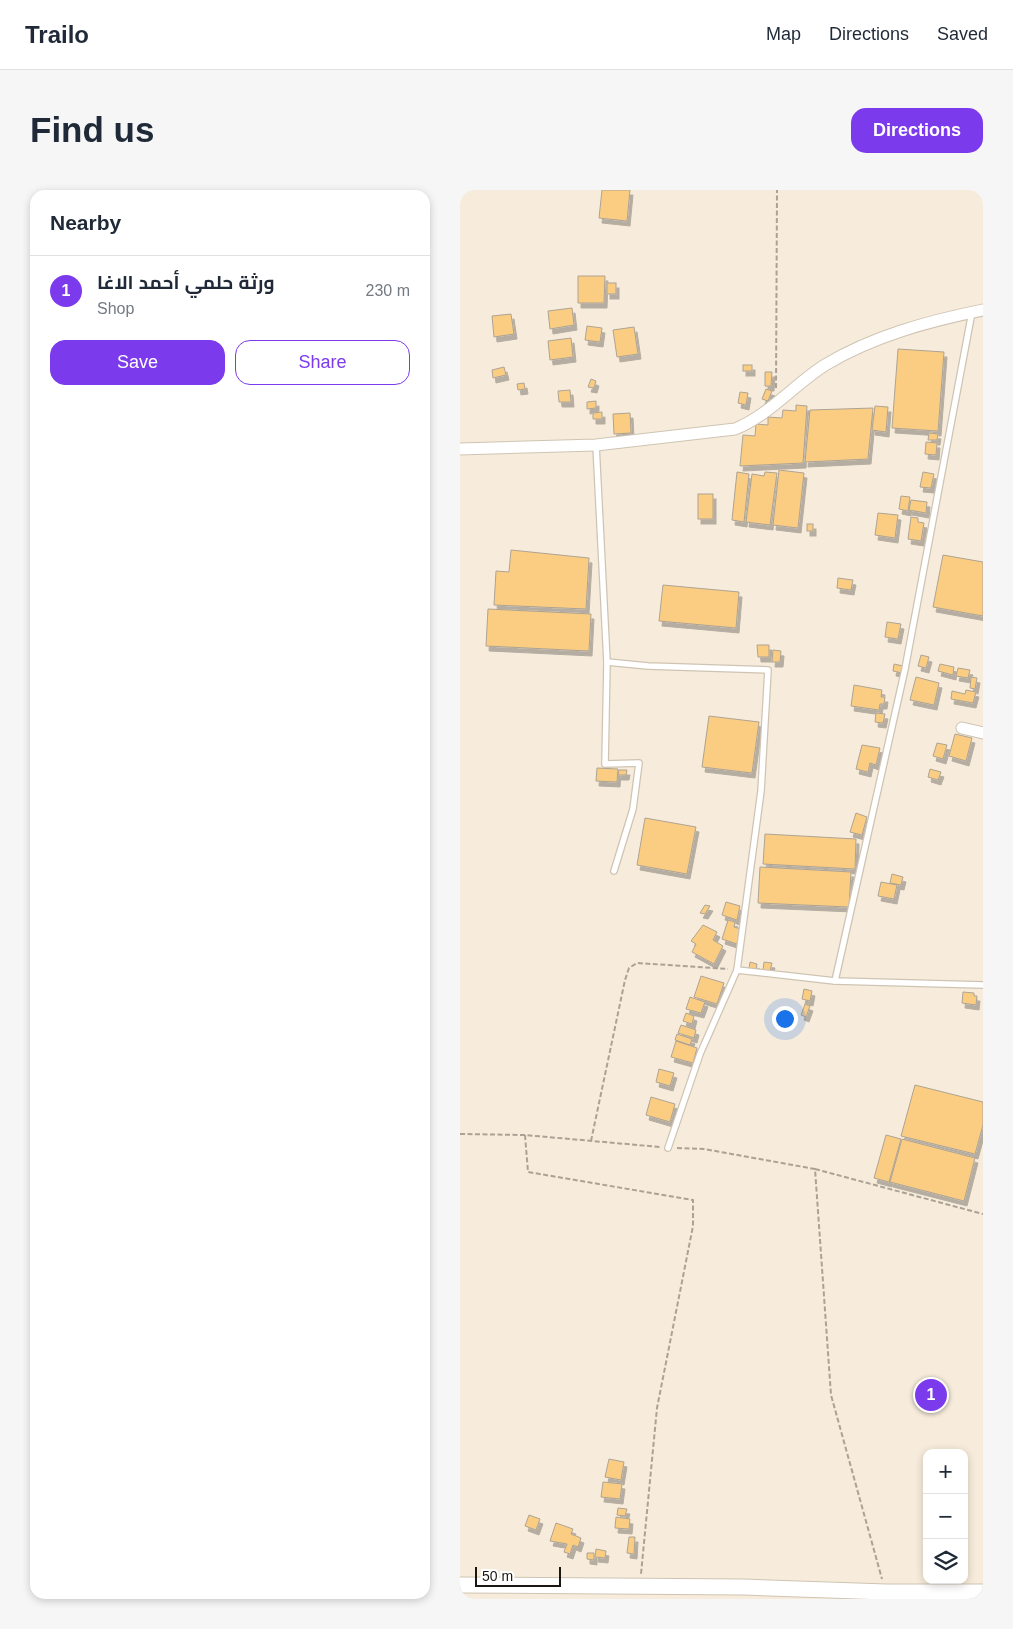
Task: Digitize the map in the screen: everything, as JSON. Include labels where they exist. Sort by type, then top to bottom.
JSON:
[{"type":"main road","points":[[464,1584],[640,1586],[887,1596],[983,1592]]},
{"type":"street","points":[[460,449],[596,445],[735,429],[756,419],[806,378],[858,348],[941,318],[978,311]]},
{"type":"street","points":[[962,728],[983,733]]},
{"type":"lane","points":[[835,981],[905,670],[978,311]]},
{"type":"lane","points":[[596,445],[607,662],[605,764],[639,763],[633,809],[614,871]]},
{"type":"lane","points":[[607,662],[648,666],[768,670],[761,791],[737,970],[700,1054],[668,1148]]},
{"type":"lane","points":[[737,970],[835,981],[983,985]]},
{"type":"path","points":[[776,401],[778,190]]},
{"type":"path","points":[[592,1141],[629,968],[637,963],[737,970]]},
{"type":"path","points":[[460,1134],[526,1135],[668,1148],[704,1149],[815,1169],[983,1214]]},
{"type":"path","points":[[526,1135],[528,1172],[693,1200],[693,1226],[657,1408],[640,1586]]},
{"type":"path","points":[[815,1169],[831,1395],[887,1596]]},
{"type":"building","points":[[602,190],[630,190],[627,221],[599,218]]},
{"type":"building","points":[[578,276],[605,276],[604,303],[578,303]]},
{"type":"building","points":[[607,283],[616,283],[616,294],[607,294]]},
{"type":"building","points":[[572,308],[574,325],[550,329],[548,311]]},
{"type":"building","points":[[511,314],[514,334],[494,337],[492,316]]},
{"type":"building","points":[[587,326],[602,328],[600,342],[585,340]]},
{"type":"building","points":[[634,327],[638,354],[617,357],[613,330]]},
{"type":"building","points":[[571,338],[573,357],[550,360],[548,341]]},
{"type":"building","points":[[898,349],[944,352],[938,431],[892,428]]},
{"type":"building","points":[[743,365],[752,365],[752,371],[743,371]]},
{"type":"building","points":[[504,367],[506,375],[493,378],[492,370]]},
{"type":"building","points":[[765,372],[772,372],[771,386],[765,386]]},
{"type":"building","points":[[591,379],[596,381],[594,388],[588,387]]},
{"type":"building","points":[[524,383],[525,389],[518,390],[517,384]]},
{"type":"building","points":[[766,389],[772,391],[768,401],[762,399]]},
{"type":"building","points":[[570,390],[571,402],[559,402],[558,391]]},
{"type":"building","points":[[740,392],[748,393],[746,405],[738,403]]},
{"type":"building","points":[[596,401],[596,408],[587,409],[587,402]]},
{"type":"building","points":[[796,405],[807,406],[803,463],[740,466],[743,435],[755,436],[756,424],[768,425],[768,417],[782,418],[783,410],[796,411]]},
{"type":"building","points":[[875,406],[888,407],[886,432],[872,430]]},
{"type":"building","points":[[873,408],[868,459],[805,462],[810,410]]},
{"type":"building","points":[[602,412],[602,419],[593,419],[593,413]]},
{"type":"building","points":[[630,413],[631,433],[614,434],[613,414]]},
{"type":"building","points":[[929,433],[938,434],[937,440],[928,440]]},
{"type":"building","points":[[926,442],[937,443],[936,455],[925,454]]},
{"type":"building","points":[[779,470],[804,473],[798,528],[773,525]]},
{"type":"building","points":[[737,472],[749,474],[744,522],[732,520]]},
{"type":"building","points":[[765,472],[777,473],[770,525],[746,522],[752,474],[764,476]]},
{"type":"building","points":[[923,472],[934,474],[931,488],[920,487]]},
{"type":"building","points":[[698,494],[713,494],[713,519],[698,519]]},
{"type":"building","points":[[901,496],[910,497],[908,511],[899,509]]},
{"type":"building","points":[[911,500],[927,502],[926,513],[909,510]]},
{"type":"building","points":[[878,513],[898,515],[895,538],[875,535]]},
{"type":"building","points":[[911,517],[918,518],[918,522],[924,523],[921,541],[908,539]]},
{"type":"building","points":[[807,524],[813,524],[813,531],[807,531]]},
{"type":"building","points":[[511,550],[589,558],[586,609],[494,605],[496,571],[509,572]]},
{"type":"building","points":[[943,555],[983,562],[983,616],[933,607]]},
{"type":"building","points":[[838,578],[853,580],[851,590],[837,588]]},
{"type":"building","points":[[663,585],[739,592],[736,628],[659,621]]},
{"type":"building","points":[[488,609],[591,614],[589,651],[486,646]]},
{"type":"building","points":[[887,622],[901,624],[898,639],[885,637]]},
{"type":"building","points":[[757,645],[769,645],[769,657],[758,657]]},
{"type":"building","points":[[773,650],[781,651],[780,662],[772,662]]},
{"type":"building","points":[[921,655],[929,657],[926,668],[918,666]]},
{"type":"building","points":[[894,664],[903,666],[902,673],[893,671]]},
{"type":"building","points":[[940,664],[954,667],[953,675],[938,671]]},
{"type":"building","points":[[958,668],[970,670],[968,678],[956,676]]},
{"type":"building","points":[[916,677],[939,683],[934,705],[910,700]]},
{"type":"building","points":[[971,677],[977,678],[975,689],[970,688]]},
{"type":"building","points":[[854,685],[882,690],[881,697],[885,697],[884,704],[880,704],[879,710],[851,706]]},
{"type":"building","points":[[966,690],[976,692],[973,703],[951,699],[952,691],[965,694]]},
{"type":"building","points":[[876,713],[885,714],[883,723],[875,722]]},
{"type":"building","points":[[709,716],[759,722],[752,773],[702,767]]},
{"type":"building","points":[[955,734],[972,738],[966,761],[949,756]]},
{"type":"building","points":[[937,743],[947,745],[943,759],[933,756]]},
{"type":"building","points":[[862,745],[880,748],[876,765],[870,763],[868,772],[856,769]]},
{"type":"building","points":[[597,768],[618,769],[617,782],[596,781]]},
{"type":"building","points":[[930,769],[941,772],[938,780],[928,777]]},
{"type":"building","points":[[619,770],[627,770],[626,775],[618,775]]},
{"type":"building","points":[[856,813],[867,817],[862,835],[850,832]]},
{"type":"building","points":[[645,818],[696,827],[687,874],[637,865]]},
{"type":"building","points":[[765,834],[856,839],[855,869],[763,864]]},
{"type":"building","points":[[760,867],[851,872],[849,907],[758,903]]},
{"type":"building","points":[[892,874],[903,877],[901,885],[890,883]]},
{"type":"building","points":[[881,882],[897,885],[894,899],[878,896]]},
{"type":"building","points":[[726,902],[740,906],[737,920],[722,915]]},
{"type":"building","points":[[705,905],[710,906],[705,914],[700,913]]},
{"type":"building","points":[[728,920],[735,922],[734,927],[741,929],[737,944],[722,939]]},
{"type":"building","points":[[703,925],[717,932],[713,940],[723,946],[714,964],[692,952],[696,944],[691,941]]},
{"type":"building","points":[[750,962],[757,964],[756,970],[749,969]]},
{"type":"building","points":[[764,962],[772,963],[770,971],[763,970]]},
{"type":"building","points":[[701,976],[724,983],[717,1004],[694,997]]},
{"type":"building","points":[[804,989],[812,991],[810,1001],[802,999]]},
{"type":"building","points":[[963,992],[974,993],[974,996],[977,996],[976,1005],[962,1003]]},
{"type":"building","points":[[690,997],[705,1002],[701,1013],[686,1009]]},
{"type":"building","points":[[805,1004],[810,1006],[806,1017],[801,1015]]},
{"type":"building","points":[[686,1013],[694,1016],[692,1024],[683,1021]]},
{"type":"building","points":[[681,1025],[696,1030],[694,1038],[678,1033]]},
{"type":"building","points":[[677,1034],[692,1039],[690,1045],[675,1040]]},
{"type":"building","points":[[676,1041],[697,1048],[693,1063],[671,1057]]},
{"type":"building","points":[[659,1069],[674,1073],[670,1086],[656,1082]]},
{"type":"building","points":[[915,1085],[983,1102],[983,1125],[975,1154],[901,1136]]},
{"type":"building","points":[[651,1097],[675,1104],[670,1122],[646,1115]]},
{"type":"building","points":[[886,1135],[901,1139],[889,1182],[874,1178]]},
{"type":"building","points":[[902,1139],[975,1158],[964,1201],[890,1182]]},
{"type":"building","points":[[609,1459],[624,1462],[621,1480],[605,1477]]},
{"type":"building","points":[[603,1482],[622,1484],[620,1499],[601,1497]]},
{"type":"building","points":[[618,1508],[627,1509],[625,1516],[617,1515]]},
{"type":"building","points":[[529,1515],[540,1519],[536,1530],[525,1526]]},
{"type":"building","points":[[616,1517],[630,1519],[629,1529],[615,1528]]},
{"type":"building","points":[[556,1523],[573,1529],[571,1534],[581,1538],[578,1547],[573,1545],[570,1554],[564,1552],[567,1544],[550,1541]]},
{"type":"building","points":[[629,1537],[635,1537],[634,1554],[627,1553]]},
{"type":"building","points":[[596,1549],[606,1551],[605,1558],[595,1557]]},
{"type":"building","points":[[587,1553],[594,1553],[594,1560],[587,1559]]},
{"type":"place","name":"ورثة حلمي أحمد الاغا","points":[[931,1395]]}]
